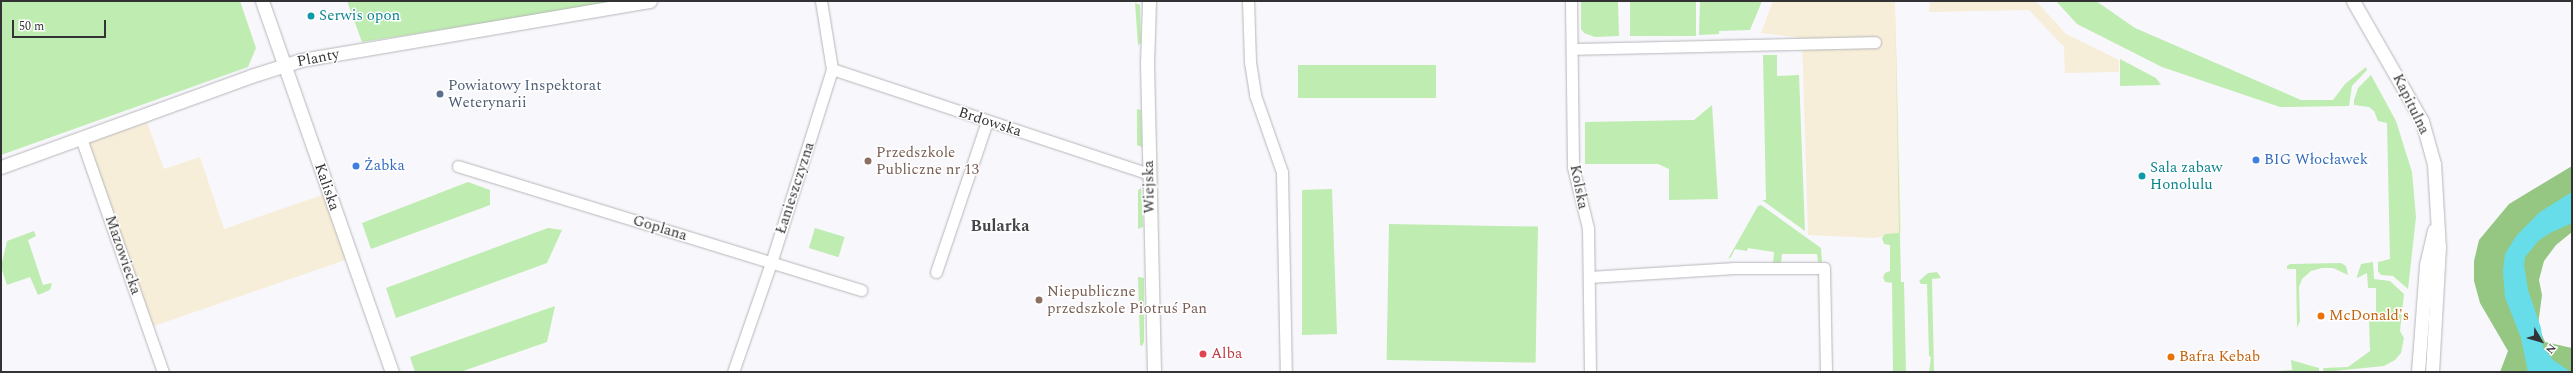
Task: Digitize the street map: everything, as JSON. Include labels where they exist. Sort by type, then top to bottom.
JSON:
[{"type":"street","name":"Kaliska","points":[[262,1],[392,372]]},
{"type":"street","name":"Planty","points":[[1,167],[301,60],[650,1]]},
{"type":"street","name":"Łanieszczyzna","points":[[733,372],[771,263],[832,69],[821,1]]},
{"type":"street","name":"Wiejska","points":[[1149,1],[1149,174],[1154,372]]},
{"type":"street","points":[[1248,1],[1250,62],[1255,95],[1282,172],[1286,372]]},
{"type":"street","name":"Kolska","points":[[1571,1],[1573,167],[1588,228],[1590,372]]},
{"type":"street","name":"Kapitulna","points":[[2353,1],[2411,99],[2425,129],[2434,164],[2438,216],[2439,269],[2432,372]]},
{"type":"street","points":[[1572,48],[1876,42]]},
{"type":"street","name":"Brdowska","points":[[832,69],[1149,174]]},
{"type":"street","points":[[936,272],[987,121]]},
{"type":"street","name":"Mazowiecka","points":[[81,138],[163,372]]},
{"type":"street","name":"Goplana","points":[[458,166],[861,290]]},
{"type":"street","name":"Kapitulna","points":[[2418,372],[2426,265],[2438,216]]},
{"type":"street","points":[[1589,277],[1734,268],[1824,268],[1826,372]]},
{"type":"shaded area","points":[[1773,1],[1895,1],[1901,233],[1874,238],[1808,235],[1802,38],[1761,33]]},
{"type":"shaded area","points":[[1930,1],[2036,1],[2066,34],[2119,60],[2119,72],[2065,73],[2064,47],[2029,10],[1929,12]]},
{"type":"shaded area","points":[[147,122],[164,169],[200,157],[224,229],[325,194],[351,258],[148,328],[82,145]]},
{"type":"green space","points":[[1,1],[240,1],[256,48],[248,67],[1,155]]},
{"type":"green space","points":[[347,1],[626,1],[362,42]]},
{"type":"green space","points":[[1581,1],[1618,1],[1619,36],[1595,37],[1584,33],[1581,29]]},
{"type":"green space","points":[[1630,1],[1696,1],[1696,36],[1630,36]]},
{"type":"green space","points":[[1700,1],[1762,1],[1750,30],[1719,31],[1719,34],[1699,35]]},
{"type":"green space","points":[[1895,1],[1901,282],[1904,282],[1906,372],[1893,372],[1892,283],[1885,282],[1883,277],[1885,273],[1890,271],[1890,245],[1884,244],[1882,238],[1885,234],[1899,233]]},
{"type":"green space","points":[[2056,1],[2096,1],[2135,28],[2301,100],[2333,100],[2345,84],[2366,67],[2367,70],[2352,86],[2349,106],[2280,107],[2162,67],[2077,24]]},
{"type":"green space","points":[[1135,3],[1140,5],[1141,43],[1138,45]]},
{"type":"green space","points":[[1763,55],[1777,55],[1777,76],[1799,75],[1805,231],[1762,200],[1766,200]]},
{"type":"green space","points":[[2120,59],[2156,78],[2161,85],[2120,86]]},
{"type":"green space","points":[[1298,65],[1436,65],[1436,98],[1298,98]]},
{"type":"green space","points":[[2371,75],[2396,121],[2412,172],[2416,217],[2408,289],[2393,276],[2381,275],[2378,271],[2378,262],[2390,259],[2387,123],[2378,121],[2374,111],[2369,107],[2354,105],[2358,88]]},
{"type":"green space","points":[[1712,105],[1718,199],[1669,200],[1669,169],[1658,164],[1585,164],[1585,122],[1694,120]]},
{"type":"green space","points":[[1137,109],[1141,110],[1142,147],[1137,145]]},
{"type":"green space","points":[[2572,166],[2572,232],[2556,245],[2544,261],[2539,280],[2542,295],[2538,325],[2545,342],[2572,348],[2572,372],[2500,372],[2508,351],[2480,303],[2474,281],[2474,261],[2479,240],[2509,204]]},
{"type":"green space","points":[[468,182],[490,190],[490,205],[371,249],[362,223]]},
{"type":"green space","points":[[1141,188],[1143,227],[1138,229],[1138,190]]},
{"type":"green space","points":[[1332,189],[1337,334],[1302,335],[1302,190]]},
{"type":"green space","points":[[1761,205],[1821,248],[1822,263],[1818,262],[1817,254],[1782,254],[1781,263],[1773,264],[1774,252],[1748,248],[1747,251],[1735,249],[1731,257],[1728,259],[1758,206]]},
{"type":"green space","points":[[1389,224],[1538,227],[1536,363],[1387,360]]},
{"type":"green space","points":[[548,228],[562,230],[547,263],[396,318],[386,288]]},
{"type":"green space","points":[[815,228],[845,237],[839,257],[809,248]]},
{"type":"green space","points":[[34,231],[36,236],[28,240],[43,285],[52,283],[50,290],[38,295],[30,277],[7,285],[1,267],[7,241]]},
{"type":"green space","points":[[2373,262],[2374,279],[2390,281],[2404,294],[2400,331],[2404,338],[2401,353],[2395,360],[2384,366],[2324,372],[2323,368],[2348,367],[2370,351],[2369,316],[2376,316],[2376,288],[2368,288],[2367,273],[2357,278],[2357,276],[2361,264]]},
{"type":"green space","points":[[2341,263],[2346,266],[2348,275],[2333,268],[2322,268],[2311,271],[2302,279],[2299,287],[2300,321],[2297,328],[2296,269],[2287,269],[2287,266],[2290,264]]},
{"type":"green space","points":[[1937,272],[1941,278],[1932,279],[1934,372],[1929,372],[1931,357],[1929,356],[1927,284],[1921,284],[1919,281],[1928,273]]},
{"type":"green space","points":[[1138,277],[1144,278],[1144,342],[1142,346],[1140,345]]},
{"type":"green space","points":[[555,306],[547,342],[460,372],[415,372],[410,357]]},
{"type":"green space","points":[[2291,360],[2319,368],[2319,372],[2263,372],[2292,370]]},
{"type":"water","points":[[2572,192],[2572,223],[2550,233],[2538,241],[2525,257],[2524,265],[2528,290],[2541,328],[2543,347],[2553,360],[2571,372],[2528,372],[2521,338],[2505,297],[2503,272],[2505,254],[2517,235],[2540,212]]},
{"type":"place","name":"Serwis opon","points":[[311,16]]},
{"type":"place","name":"Powiatowy Inspektorat Weterynarii","points":[[440,94]]},
{"type":"place","name":"BIG Włocławek","points":[[2256,160]]},
{"type":"place","name":"Przedszkole Publiczne nr 13","points":[[868,161]]},
{"type":"place","name":"Żabka","points":[[356,166]]},
{"type":"place","name":"Sala zabaw Honolulu","points":[[2142,176]]},
{"type":"place","name":"Niepubliczne przedszkole Piotruś Pan","points":[[1039,300]]},
{"type":"place","name":"McDonald's","points":[[2321,316]]},
{"type":"place","name":"Alba","points":[[1203,354]]},
{"type":"place","name":"Bafra Kebab","points":[[2171,357]]},
{"type":"district","name":"Bularka","points":[[1000,226]]}]
